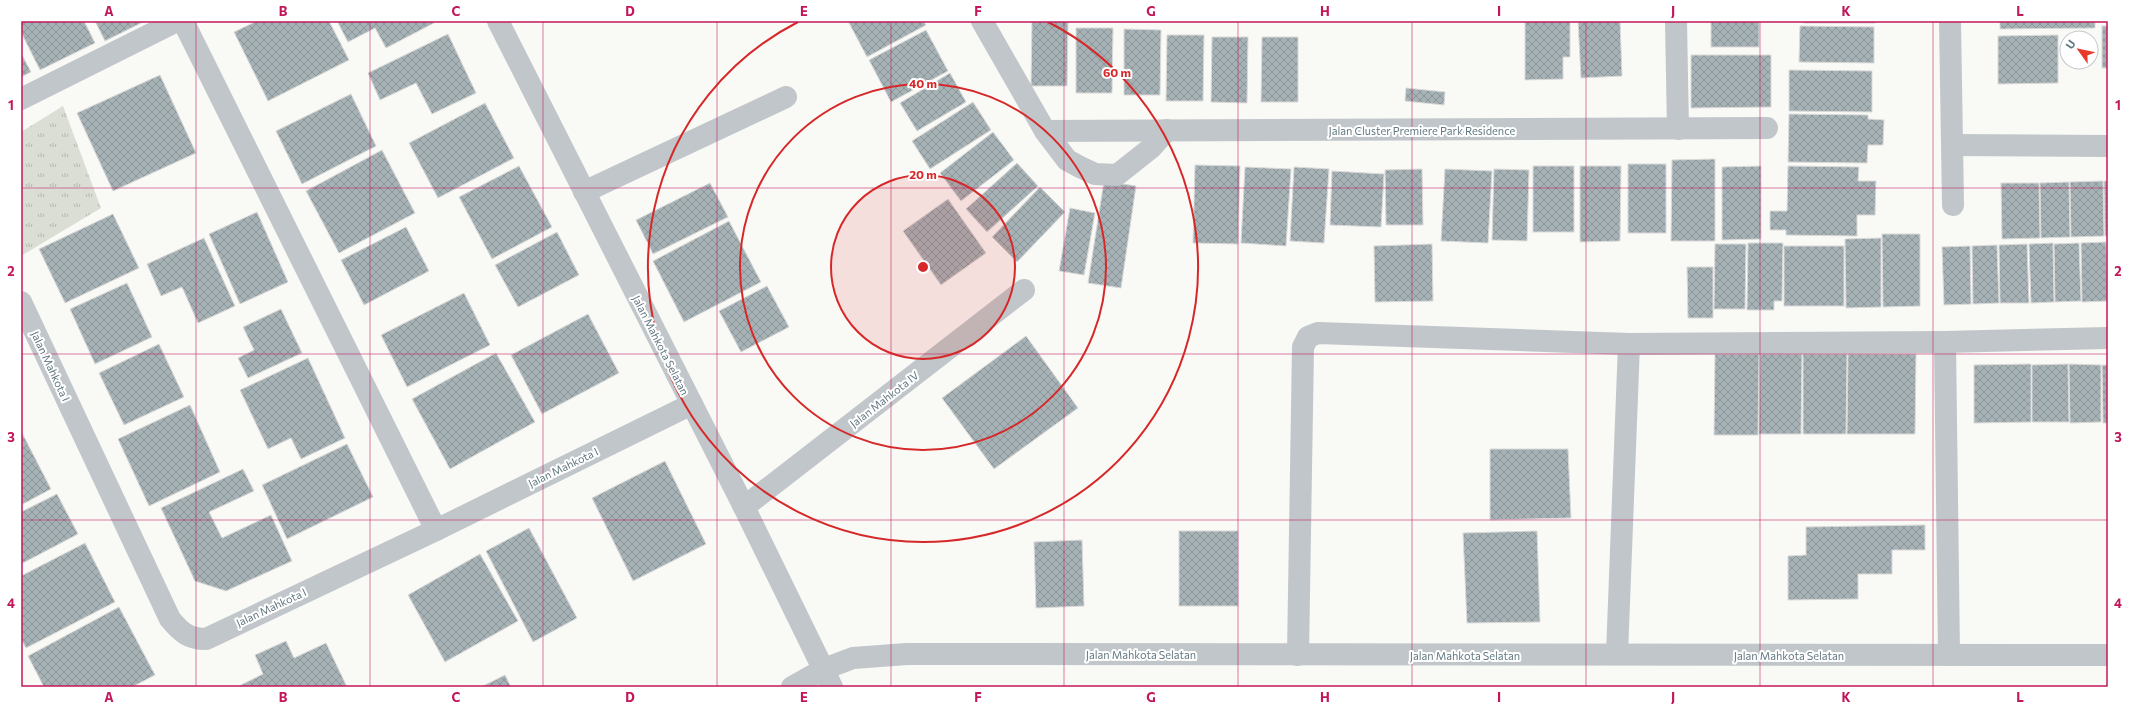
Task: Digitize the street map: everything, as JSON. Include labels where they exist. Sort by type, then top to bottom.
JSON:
[{"type":"street","points":[[21,99],[177,21]]},
{"type":"street","points":[[183,21],[436,530]]},
{"type":"street","name":"Jalan Mahkota Selatan","points":[[498,21],[744,507],[828,678]]},
{"type":"street","points":[[982,21],[1046,131],[1067,160],[1095,174],[1117,175],[1151,148],[1167,130]]},
{"type":"street","points":[[1676,21],[1678,129]]},
{"type":"street","points":[[1950,21],[1953,205]]},
{"type":"street","points":[[584,192],[786,97]]},
{"type":"street","name":"Jalan Cluster Premiere Park Residence","points":[[1046,131],[1767,128]]},
{"type":"street","points":[[1953,145],[2108,146]]},
{"type":"street","name":"Jalan Mahkota IV","points":[[744,507],[1024,290]]},
{"type":"street","name":"Jalan Mahkota I","points":[[21,302],[170,619],[184,635],[195,639],[206,639],[436,530],[692,404]]},
{"type":"street","points":[[1298,655],[1303,347],[1308,337],[1318,333],[1629,344],[1944,342],[2108,338]]},
{"type":"street","points":[[1944,342],[1949,655]]},
{"type":"street","points":[[1617,654],[1629,344]]},
{"type":"street","name":"Jalan Mahkota Selatan","points":[[792,687],[828,678],[853,658],[901,654],[2108,655]]},
{"type":"green space","points":[[63,106],[101,208],[21,256],[21,132]]},
{"type":"building","points":[[21,21],[84,21],[95,43],[40,70],[21,32]]},
{"type":"building","points":[[95,21],[145,21],[105,41]]},
{"type":"building","points":[[257,21],[329,21],[349,60],[268,101],[234,32]]},
{"type":"building","points":[[337,21],[433,21],[434,23],[386,48],[375,28],[348,42]]},
{"type":"building","points":[[848,21],[923,21],[926,25],[867,57]]},
{"type":"building","points":[[1032,21],[1068,21],[1067,86],[1031,86]]},
{"type":"building","points":[[1525,21],[1570,21],[1570,57],[1563,57],[1563,79],[1525,80]]},
{"type":"building","points":[[1578,21],[1620,21],[1622,76],[1581,78]]},
{"type":"building","points":[[1711,21],[1759,21],[1759,47],[1711,47]]},
{"type":"building","points":[[1804,21],[1875,21],[1875,23],[1804,23]]},
{"type":"building","points":[[2000,21],[2095,21],[2095,28],[2000,29]]},
{"type":"building","points":[[1800,26],[1874,27],[1874,63],[1799,62]]},
{"type":"building","points":[[2102,26],[2108,26],[2108,68],[2102,68]]},
{"type":"building","points":[[1076,28],[1113,28],[1112,93],[1076,93]]},
{"type":"building","points":[[1124,29],[1161,30],[1160,95],[1124,95]]},
{"type":"building","points":[[926,30],[948,71],[891,102],[869,60]]},
{"type":"building","points":[[448,34],[476,93],[432,114],[416,83],[380,100],[368,73]]},
{"type":"building","points":[[1167,35],[1204,35],[1203,101],[1166,101]]},
{"type":"building","points":[[2058,35],[2058,83],[1998,84],[1998,36]]},
{"type":"building","points":[[1212,37],[1248,37],[1247,103],[1211,102]]},
{"type":"building","points":[[1262,37],[1298,37],[1298,102],[1261,102]]},
{"type":"building","points":[[21,53],[31,72],[21,77]]},
{"type":"building","points":[[1691,55],[1771,55],[1771,107],[1691,108]]},
{"type":"building","points":[[1789,70],[1872,71],[1872,112],[1789,111]]},
{"type":"building","points":[[950,73],[966,102],[917,131],[900,103]]},
{"type":"building","points":[[160,75],[196,153],[113,191],[77,113]]},
{"type":"building","points":[[1406,88],[1445,92],[1444,105],[1405,101]]},
{"type":"building","points":[[351,94],[376,146],[302,184],[276,131]]},
{"type":"building","points":[[973,102],[991,130],[930,169],[912,141]]},
{"type":"building","points":[[485,103],[514,158],[438,198],[409,143]]},
{"type":"building","points":[[1789,114],[1868,115],[1868,119],[1884,120],[1883,145],[1868,145],[1867,163],[1788,162]]},
{"type":"building","points":[[993,132],[1014,160],[961,201],[940,173]]},
{"type":"building","points":[[382,150],[415,213],[339,253],[306,191]]},
{"type":"building","points":[[1715,159],[1715,241],[1671,241],[1672,160]]},
{"type":"building","points":[[1017,163],[1038,186],[987,232],[966,209]]},
{"type":"building","points":[[1628,164],[1666,164],[1666,233],[1628,233]]},
{"type":"building","points":[[1195,165],[1240,166],[1238,244],[1193,243]]},
{"type":"building","points":[[519,166],[552,227],[492,259],[459,197]]},
{"type":"building","points":[[1533,166],[1574,166],[1574,232],[1533,232]]},
{"type":"building","points":[[1580,166],[1621,166],[1620,241],[1580,242]]},
{"type":"building","points":[[1761,166],[1761,239],[1722,240],[1722,167]]},
{"type":"building","points":[[1788,166],[1859,167],[1858,181],[1876,181],[1875,215],[1857,215],[1857,236],[1786,235],[1786,230],[1770,230],[1770,211],[1787,211]]},
{"type":"building","points":[[1245,167],[1291,169],[1286,246],[1241,243]]},
{"type":"building","points":[[1294,167],[1329,169],[1324,243],[1290,241]]},
{"type":"building","points":[[1422,169],[1423,225],[1386,225],[1385,170]]},
{"type":"building","points":[[1445,169],[1492,171],[1488,243],[1441,241]]},
{"type":"building","points":[[1494,169],[1529,170],[1527,241],[1492,240]]},
{"type":"building","points":[[1332,171],[1384,174],[1381,227],[1330,225]]},
{"type":"building","points":[[1104,181],[1136,186],[1121,288],[1088,283]]},
{"type":"building","points":[[2103,181],[2104,236],[2071,237],[2070,182]]},
{"type":"building","points":[[2104,181],[2108,181],[2108,236],[2105,236]]},
{"type":"building","points":[[2069,182],[2070,237],[2041,238],[2040,183]]},
{"type":"building","points":[[710,183],[728,217],[653,254],[636,220]]},
{"type":"building","points":[[2001,183],[2039,183],[2040,238],[2002,239]]},
{"type":"building","points":[[1040,187],[1065,212],[1017,262],[992,237]]},
{"type":"building","points":[[948,199],[986,253],[941,285],[903,231]]},
{"type":"building","points":[[1070,208],[1095,213],[1084,275],[1059,271]]},
{"type":"building","points":[[257,212],[288,282],[240,304],[209,234]]},
{"type":"building","points":[[113,214],[139,268],[65,303],[39,249]]},
{"type":"building","points":[[729,221],[761,282],[684,322],[653,261]]},
{"type":"building","points":[[406,227],[429,271],[364,305],[341,260]]},
{"type":"building","points":[[557,232],[579,275],[518,307],[495,265]]},
{"type":"building","points":[[1882,234],[1920,234],[1920,306],[1883,307]]},
{"type":"building","points":[[204,238],[235,306],[198,323],[182,287],[161,296],[147,264]]},
{"type":"building","points":[[1881,238],[1881,307],[1846,308],[1845,239]]},
{"type":"building","points":[[2106,242],[2108,301],[2082,302],[2081,243]]},
{"type":"building","points":[[2107,242],[2108,242],[2108,287]]},
{"type":"building","points":[[1748,243],[1783,243],[1782,301],[1774,301],[1774,310],[1747,310]]},
{"type":"building","points":[[2053,243],[2054,302],[2031,303],[2029,244]]},
{"type":"building","points":[[2079,243],[2081,301],[2055,302],[2054,244]]},
{"type":"building","points":[[1432,244],[1433,301],[1375,302],[1374,246]]},
{"type":"building","points":[[1715,244],[1746,244],[1745,309],[1714,309]]},
{"type":"building","points":[[2027,244],[2029,303],[2000,303],[1999,245]]},
{"type":"building","points":[[1997,245],[1999,303],[1973,304],[1972,246]]},
{"type":"building","points":[[1784,246],[1844,246],[1844,306],[1784,306]]},
{"type":"building","points":[[1970,246],[1971,304],[1944,305],[1942,247]]},
{"type":"building","points":[[1687,267],[1713,267],[1713,318],[1688,318]]},
{"type":"building","points":[[127,283],[152,337],[95,364],[70,309]]},
{"type":"building","points":[[767,286],[789,327],[741,352],[719,311]]},
{"type":"building","points":[[464,293],[490,345],[407,387],[381,335]]},
{"type":"building","points":[[281,309],[302,353],[248,378],[238,358],[254,350],[243,327]]},
{"type":"building","points":[[588,314],[619,373],[542,414],[511,355]]},
{"type":"building","points":[[1026,336],[1078,408],[994,469],[942,398]]},
{"type":"building","points":[[159,344],[184,397],[124,425],[99,373]]},
{"type":"building","points":[[496,353],[535,422],[450,469],[412,399]]},
{"type":"building","points":[[1715,354],[1759,354],[1758,435],[1714,435]]},
{"type":"building","points":[[1760,354],[1802,354],[1801,434],[1759,434]]},
{"type":"building","points":[[1803,354],[1847,354],[1846,434],[1803,434]]},
{"type":"building","points":[[1848,354],[1916,354],[1915,434],[1847,434]]},
{"type":"building","points":[[308,358],[345,438],[301,459],[291,438],[268,449],[240,390]]},
{"type":"building","points":[[2031,364],[2031,422],[1974,423],[1974,365]]},
{"type":"building","points":[[2068,364],[2069,422],[2032,422],[2032,365]]},
{"type":"building","points":[[2069,364],[2101,365],[2101,422],[2070,423]]},
{"type":"building","points":[[2102,365],[2108,365],[2108,423],[2103,423]]},
{"type":"building","points":[[190,405],[220,472],[149,506],[118,439]]},
{"type":"building","points":[[21,431],[51,489],[21,505]]},
{"type":"building","points":[[347,444],[373,497],[287,539],[262,485]]},
{"type":"building","points":[[1490,449],[1568,449],[1571,518],[1490,520]]},
{"type":"building","points":[[665,461],[706,544],[633,581],[592,498]]},
{"type":"building","points":[[243,469],[254,491],[209,512],[222,538],[271,515],[292,561],[226,591],[195,581],[161,508]]},
{"type":"building","points":[[57,494],[78,534],[21,564],[21,512]]},
{"type":"building","points":[[1925,525],[1925,550],[1892,550],[1892,574],[1858,574],[1858,599],[1788,600],[1788,556],[1806,555],[1806,527]]},
{"type":"building","points":[[529,528],[577,618],[533,642],[486,551]]},
{"type":"building","points":[[1179,531],[1238,531],[1238,606],[1179,606]]},
{"type":"building","points":[[1537,531],[1540,622],[1467,623],[1463,533]]},
{"type":"building","points":[[1082,540],[1084,606],[1036,608],[1034,542]]},
{"type":"building","points":[[85,543],[115,602],[26,648],[21,639],[21,576]]},
{"type":"building","points":[[480,554],[518,621],[445,662],[408,595]]},
{"type":"building","points":[[119,607],[155,675],[132,687],[44,687],[28,656]]},
{"type":"building","points":[[286,641],[294,658],[326,643],[347,687],[237,687],[263,674],[255,655]]},
{"type":"building","points":[[505,675],[511,687],[481,687]]}]
